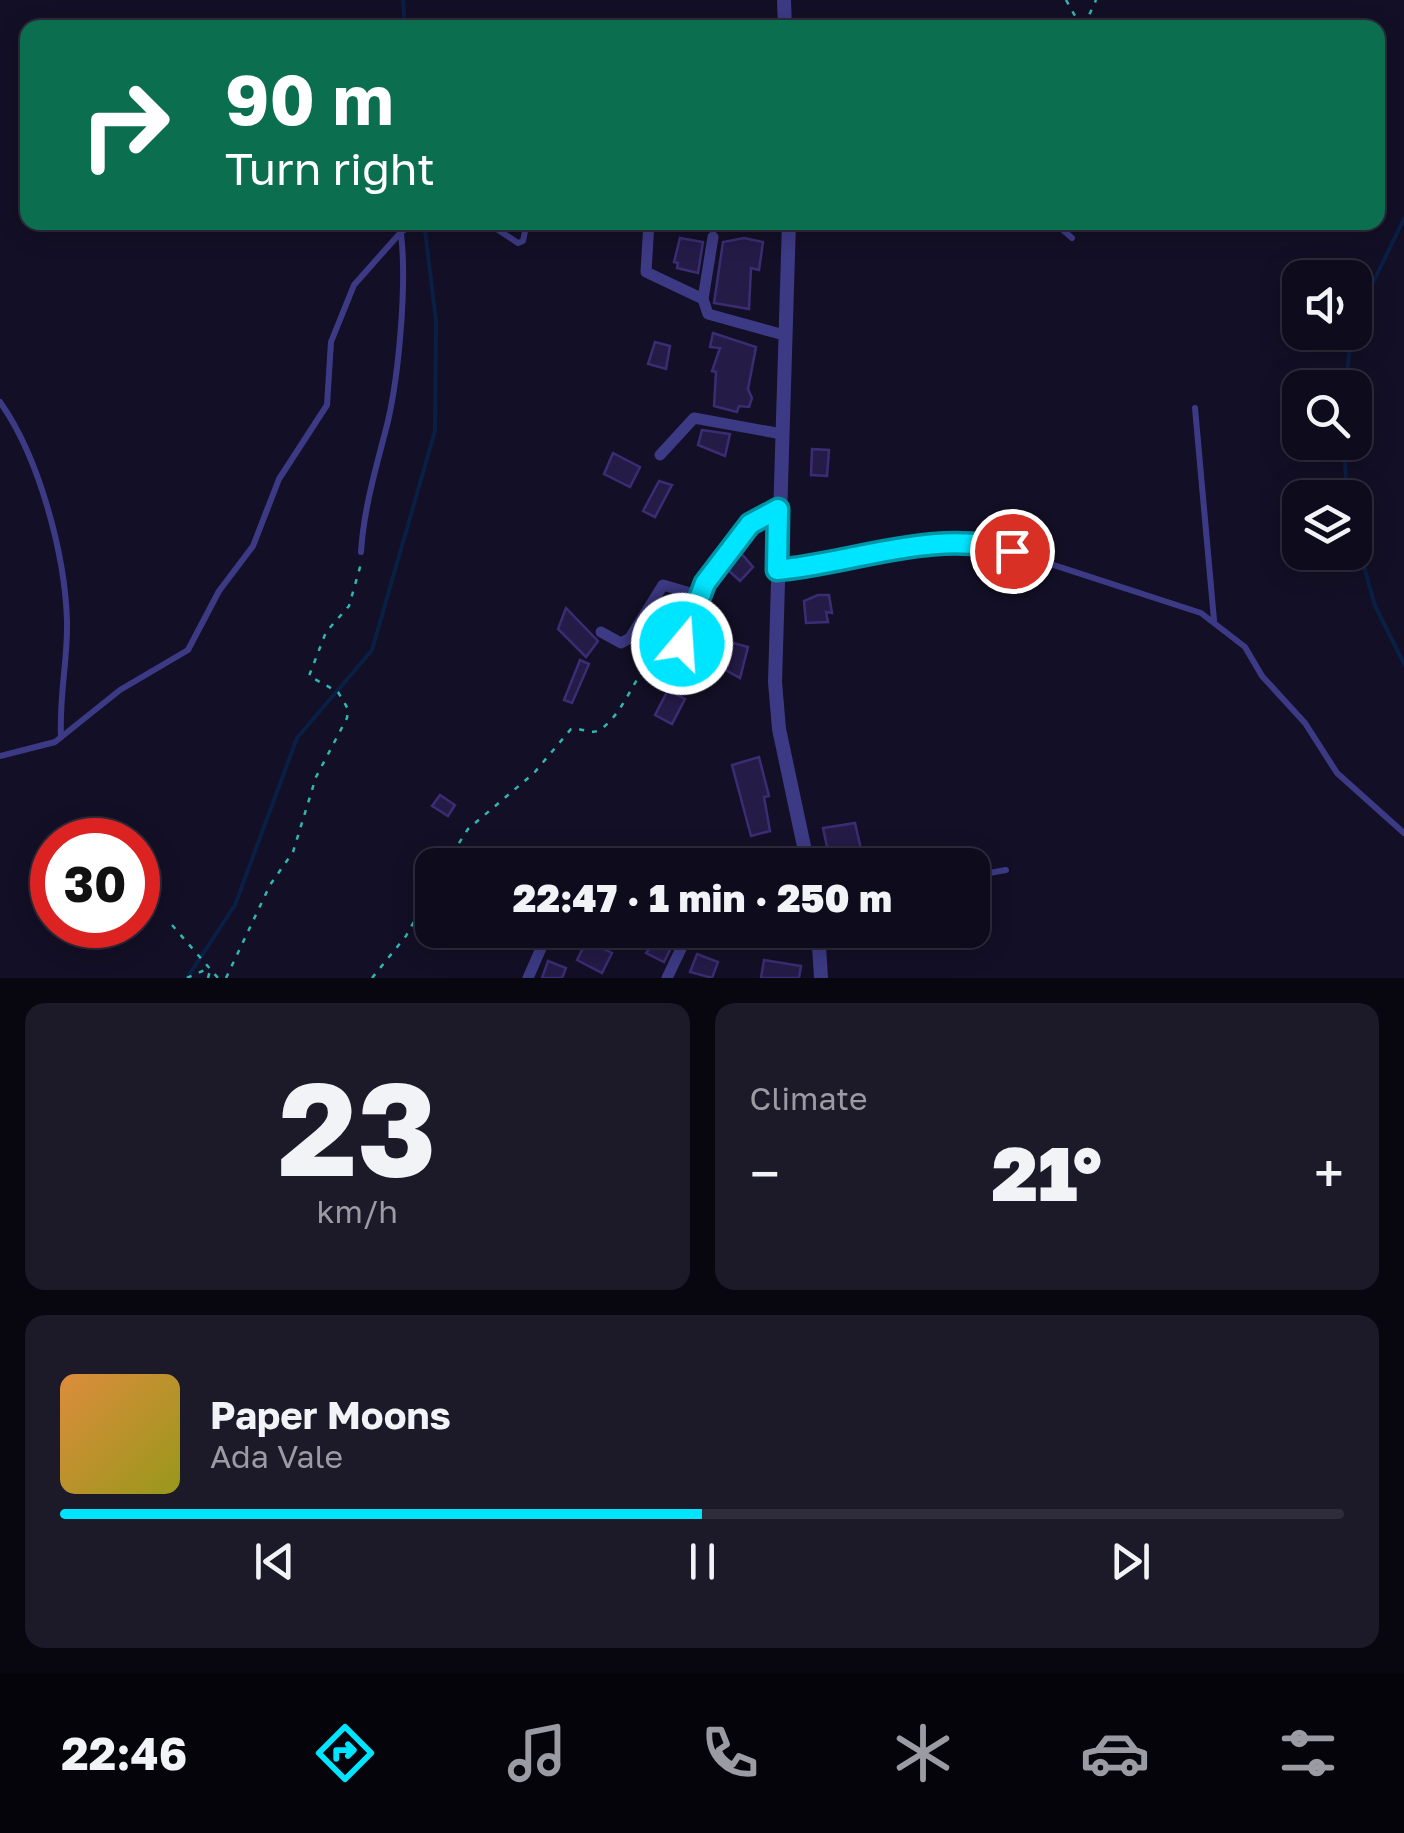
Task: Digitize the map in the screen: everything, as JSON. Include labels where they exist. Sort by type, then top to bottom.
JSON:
[{"type":"street","points":[[648,230],[646,272],[703,299],[715,320],[784,336]]},
{"type":"street","points":[[789,230],[778,509],[779,729],[804,848]]},
{"type":"street","points":[[703,299],[713,237]]},
{"type":"street","points":[[660,454],[694,418],[782,434]]},
{"type":"street","points":[[682,644],[698,595],[750,524],[778,509]]},
{"type":"street","points":[[601,632],[621,643],[630,638],[663,585],[698,595]]},
{"type":"street","points":[[528,978],[542,948]]},
{"type":"street","points":[[668,978],[682,948]]},
{"type":"street","points":[[819,948],[820,978]]},
{"type":"lane","points":[[0,756],[46,746],[61,738],[120,690],[188,650],[219,591],[253,546],[278,479],[326,405],[332,378],[332,342],[354,285],[404,230]]},
{"type":"lane","points":[[498,230],[518,243],[523,241],[526,230]]},
{"type":"lane","points":[[1063,230],[1072,238]]},
{"type":"lane","points":[[362,555],[366,504],[393,390],[403,276],[401,232]]},
{"type":"lane","points":[[0,402],[12,419],[43,497],[61,562],[67,617],[59,692],[61,738]]},
{"type":"lane","points":[[1194,408],[1214,621]]},
{"type":"lane","points":[[777,570],[826,566],[895,548],[986,543],[1214,621],[1246,646],[1262,676],[1304,723],[1336,773],[1404,833]]},
{"type":"lane","points":[[990,873],[1006,870]]},
{"type":"path","points":[[226,978],[270,885],[293,852],[316,777],[347,718],[348,709],[338,692],[309,676],[326,632],[349,606],[362,555]]},
{"type":"path","points":[[456,848],[468,829],[534,773],[570,729],[589,732],[603,728],[654,657],[682,644]]},
{"type":"path","points":[[372,978],[415,919]]},
{"type":"path","points":[[172,925],[218,978]]},
{"type":"path","points":[[187,978],[210,968]]},
{"type":"path","points":[[208,978],[210,968]]},
{"type":"building","points":[[680,238],[703,242],[698,273],[677,268],[678,263],[674,262]]},
{"type":"building","points":[[744,238],[763,242],[759,270],[751,268],[749,309],[714,303],[723,242]]},
{"type":"building","points":[[713,333],[756,347],[748,389],[752,398],[749,407],[739,406],[737,412],[714,406],[716,372],[712,371],[720,348],[710,347]]},
{"type":"building","points":[[655,342],[670,346],[666,369],[648,364]]},
{"type":"building","points":[[702,430],[730,434],[725,456],[698,445]]},
{"type":"building","points":[[812,449],[829,450],[827,476],[811,475]]},
{"type":"building","points":[[613,453],[640,467],[630,487],[604,474]]},
{"type":"building","points":[[659,481],[672,485],[655,517],[643,511]]},
{"type":"building","points":[[740,552],[753,567],[740,581],[727,569]]},
{"type":"building","points":[[829,595],[832,613],[826,612],[828,622],[806,623],[804,601]]},
{"type":"building","points":[[566,608],[598,641],[586,657],[558,629]]},
{"type":"building","points":[[726,641],[748,647],[740,678],[715,664]]},
{"type":"building","points":[[580,660],[589,664],[572,703],[564,700]]},
{"type":"building","points":[[668,690],[685,699],[672,724],[655,715]]},
{"type":"building","points":[[759,757],[769,796],[764,797],[770,831],[751,836],[732,765]]},
{"type":"building","points":[[440,795],[455,805],[448,816],[432,806]]},
{"type":"building","points":[[855,823],[861,848],[827,848],[823,828]]},
{"type":"building","points":[[583,948],[602,948],[612,953],[602,973],[577,960]]},
{"type":"building","points":[[650,948],[671,948],[664,962],[646,953]]},
{"type":"building","points":[[697,954],[718,962],[712,978],[690,972]]},
{"type":"building","points":[[764,960],[801,966],[799,978],[761,978]]},
{"type":"building","points":[[548,961],[566,968],[562,978],[542,978]]},
{"type":"waterway","points":[[403,0],[404,20]]},
{"type":"waterway","points":[[1372,284],[1404,219]]},
{"type":"waterway","points":[[187,978],[235,905],[297,738],[372,650],[435,431],[436,321],[425,230]]},
{"type":"waterway","points":[[1347,370],[1350,350]]},
{"type":"waterway","points":[[1345,460],[1346,480]]},
{"type":"waterway","points":[[1365,570],[1375,606],[1404,664]]},
{"type":"route","points":[[682,644],[705,583],[750,524],[778,509],[777,570],[826,566],[895,548],[986,543],[1012,551]]}]
